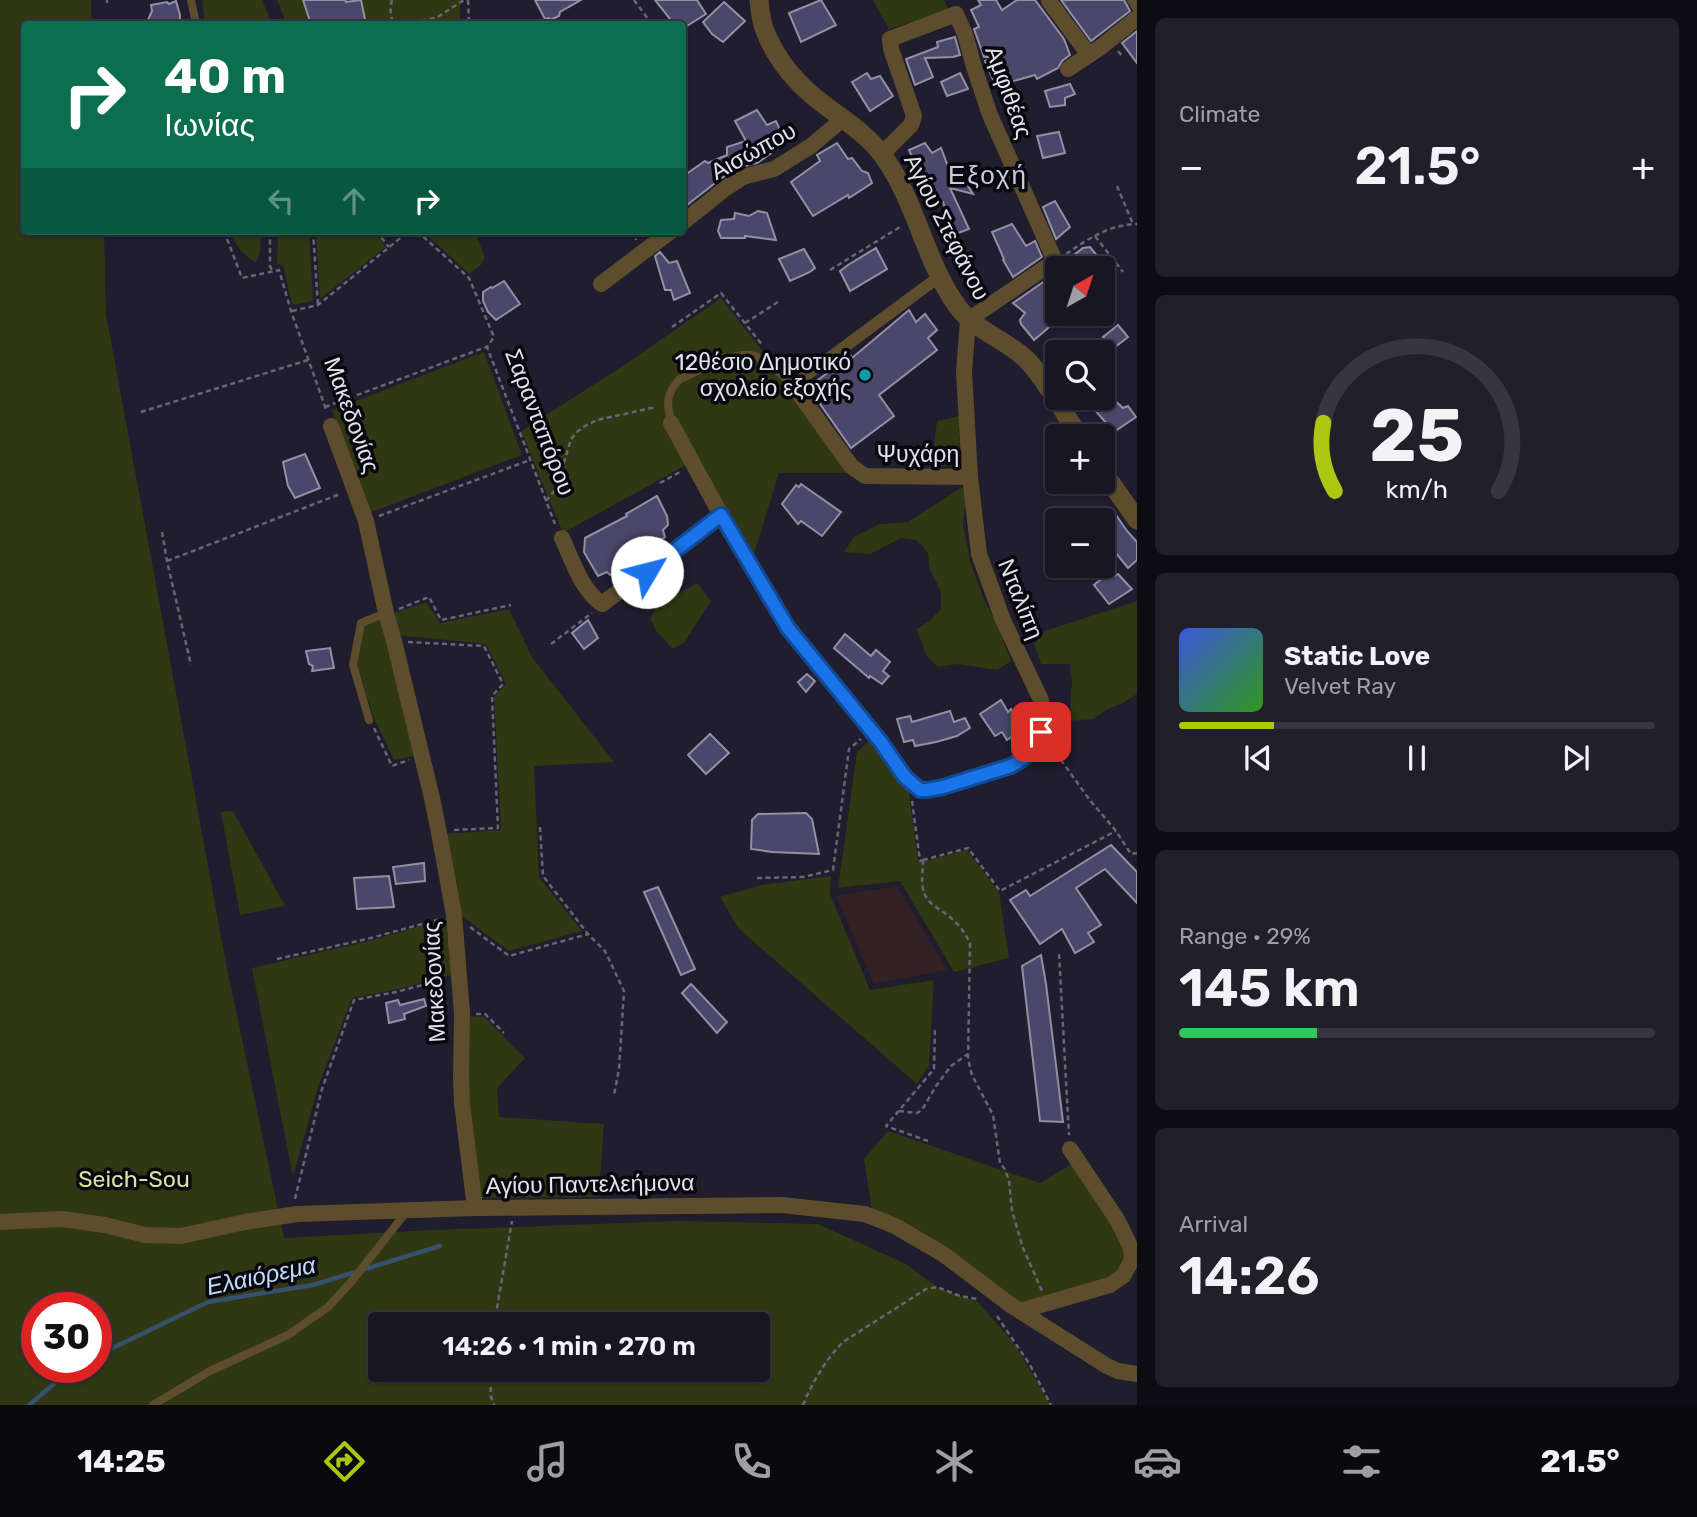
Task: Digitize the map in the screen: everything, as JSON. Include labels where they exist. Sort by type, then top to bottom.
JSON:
[{"type":"street","name":"Αγίου Στεφάνου","points":[[759,0],[764,29],[777,56],[791,74],[812,95],[869,139],[882,154],[898,181],[955,304],[968,320],[1011,347],[1027,361],[1071,424]]},
{"type":"street","points":[[1133,0],[1137,6]]},
{"type":"street","points":[[1050,1],[1089,55]]},
{"type":"street","name":"Αμφιθέας","points":[[882,154],[911,125],[914,116],[891,49],[890,38],[956,14],[965,34],[993,124],[1053,256]]},
{"type":"street","points":[[1068,69],[1137,18]]},
{"type":"street","name":"Αισώπου","points":[[686,220],[743,177],[774,169],[811,146],[844,118]]},
{"type":"street","points":[[601,284],[666,235]]},
{"type":"street","points":[[968,320],[1045,268]]},
{"type":"street","points":[[793,385],[940,276]]},
{"type":"street","name":"Νταλίπη","points":[[968,320],[964,372],[970,477],[979,554],[1003,620],[1041,700],[1046,738]]},
{"type":"street","name":"Ψυχάρη","points":[[793,385],[851,466],[864,477],[970,477]]},
{"type":"street","points":[[671,423],[721,515],[788,628],[871,730],[910,783],[920,790],[936,789],[1011,766],[1046,738]]},
{"type":"street","name":"Μακεδονίας","points":[[331,426],[366,521],[386,614],[422,756],[454,915],[462,1013],[462,1103],[475,1208]]},
{"type":"street","points":[[1115,489],[1137,520]]},
{"type":"street","points":[[562,538],[580,575],[594,597],[602,604],[721,515]]},
{"type":"street","points":[[1020,1311],[1110,1285],[1123,1276],[1132,1260],[1131,1248],[1118,1222],[1070,1149]]},
{"type":"street","name":"Αγίου Παντελεήμονα","points":[[0,1222],[62,1219],[105,1225],[145,1236],[181,1236],[297,1214],[407,1210],[782,1205],[865,1214],[895,1226],[943,1254],[1020,1311],[1107,1366],[1137,1374]]},
{"type":"lane","points":[[191,0],[195,21]]},
{"type":"lane","points":[[671,423],[667,405],[670,392],[680,379],[740,354],[757,356],[793,385]]},
{"type":"lane","points":[[369,720],[353,665],[361,623],[386,614]]},
{"type":"lane","points":[[153,1405],[210,1371],[288,1335],[328,1307],[352,1281],[407,1210]]},
{"type":"path","points":[[392,0],[390,8],[392,21]]},
{"type":"path","points":[[417,21],[436,18],[466,0],[469,21]]},
{"type":"path","points":[[634,0],[650,21]]},
{"type":"path","points":[[1063,256],[1113,227],[1135,224],[1117,186]]},
{"type":"path","points":[[830,270],[915,218]]},
{"type":"path","name":"Μακεδονίας","points":[[225,235],[242,278],[279,270],[331,426]]},
{"type":"path","points":[[270,235],[270,266],[273,272]]},
{"type":"path","points":[[313,235],[318,304]]},
{"type":"path","points":[[379,235],[389,247]]},
{"type":"path","points":[[291,311],[318,304],[404,235]]},
{"type":"path","name":"Σαρανταπόρου","points":[[421,235],[469,278],[494,337],[487,347],[562,538]]},
{"type":"path","points":[[1095,236],[1123,272]]},
{"type":"path","points":[[672,327],[720,293],[745,323],[778,302]]},
{"type":"path","points":[[326,407],[487,347]]},
{"type":"path","points":[[141,412],[308,360]]},
{"type":"path","points":[[546,501],[556,489],[571,439],[584,426],[667,405]]},
{"type":"path","points":[[366,521],[530,460]]},
{"type":"path","points":[[660,483],[695,464]]},
{"type":"path","points":[[167,561],[354,489]]},
{"type":"path","points":[[162,533],[191,665]]},
{"type":"path","points":[[386,614],[429,597],[441,620],[511,605]]},
{"type":"path","points":[[551,644],[602,604]]},
{"type":"path","points":[[394,641],[484,646],[503,684],[492,696],[498,828],[438,830]]},
{"type":"path","points":[[369,720],[392,766],[422,756]]},
{"type":"path","points":[[757,878],[803,877],[833,870],[849,750],[871,730]]},
{"type":"path","points":[[1046,738],[1069,736]]},
{"type":"path","points":[[1046,738],[1131,854],[1137,853]]},
{"type":"path","points":[[910,783],[920,861],[968,848],[1000,891],[1116,831]]},
{"type":"path","points":[[540,827],[543,876],[588,934],[605,951],[624,990],[619,1069],[614,1095]]},
{"type":"path","points":[[923,860],[922,888],[928,901],[958,925],[970,944],[968,1054],[972,1075],[993,1115],[1000,1163],[1009,1180],[1012,1211],[1023,1248],[1047,1303]]},
{"type":"path","points":[[277,959],[367,939],[454,915],[509,956],[588,934]]},
{"type":"path","points":[[1059,954],[1070,1149]]},
{"type":"path","points":[[295,1196],[322,1090],[354,1000],[458,976]]},
{"type":"path","points":[[462,1013],[485,1014],[504,1033]]},
{"type":"path","points":[[928,1141],[886,1126],[934,1069],[935,1027]]},
{"type":"path","points":[[899,1111],[917,1113],[922,1110],[951,1066],[968,1054]]},
{"type":"path","points":[[496,1312],[513,1207]]},
{"type":"path","points":[[803,1405],[834,1350],[926,1289],[937,1287],[979,1300]]},
{"type":"path","points":[[994,1310],[1030,1365],[1051,1405]]},
{"type":"path","points":[[490,1382],[494,1405]]},
{"type":"shaded area","points":[[897,886],[947,970],[874,984],[836,896]]},
{"type":"green space","name":"Seich-Sou","points":[[0,0],[91,0],[92,21],[21,21],[21,235],[104,235],[106,314],[226,963],[284,1238],[675,1221],[818,1224],[906,1264],[940,1289],[977,1301],[1013,1342],[1051,1405],[0,1405]]},
{"type":"green space","points":[[202,0],[262,0],[269,16],[268,21],[205,21]]},
{"type":"green space","points":[[277,0],[460,0],[460,21],[284,21]]},
{"type":"green space","points":[[873,0],[944,0],[948,10],[889,29]]},
{"type":"green space","points":[[231,235],[261,235],[260,253],[255,263],[241,251]]},
{"type":"green space","points":[[278,235],[309,235],[313,301],[292,305],[283,265],[277,264]]},
{"type":"green space","points":[[316,235],[377,235],[386,247],[320,299]]},
{"type":"green space","points":[[427,235],[476,235],[485,258],[481,265],[469,274]]},
{"type":"green space","points":[[721,298],[854,473],[779,473],[754,554],[750,555],[697,459],[563,533],[521,431],[626,364]]},
{"type":"green space","points":[[484,352],[522,455],[369,513],[332,410]]},
{"type":"green space","points":[[959,416],[960,466],[931,466],[937,421]]},
{"type":"green space","points":[[962,487],[966,498],[963,524],[970,561],[1011,661],[997,670],[957,664],[938,667],[926,655],[917,629],[941,609],[941,591],[930,570],[928,553],[917,540],[901,538],[870,554],[844,552],[854,537],[880,524],[908,522]]},
{"type":"green space","points":[[697,583],[711,601],[684,643],[673,649],[657,632],[650,619],[657,605]]},
{"type":"green space","points":[[1137,601],[1137,694],[1093,719],[1069,721],[1072,682],[1070,664],[1041,664],[1034,644],[1045,631]]},
{"type":"green space","points":[[426,602],[440,623],[509,609],[532,657],[614,762],[534,766],[539,877],[582,931],[509,951],[456,912],[442,834],[501,830],[494,697],[506,684],[486,644],[396,635],[389,615]]},
{"type":"green space","points":[[384,617],[419,755],[394,760],[374,718],[357,666],[364,625]]},
{"type":"green space","points":[[870,740],[908,785],[918,863],[967,850],[999,892],[1009,958],[954,972],[900,881],[838,888],[857,752]]},
{"type":"green space","points":[[233,811],[285,906],[240,915],[221,812]]},
{"type":"green space","points":[[831,876],[830,894],[870,990],[934,980],[929,1065],[917,1084],[739,929],[720,897],[761,885]]},
{"type":"green space","points":[[452,917],[455,974],[352,998],[318,1087],[293,1177],[252,968],[369,941]]},
{"type":"green space","points":[[467,1016],[484,1017],[525,1058],[497,1088],[499,1117],[604,1124],[599,1197],[481,1198],[465,1076]]},
{"type":"green space","points":[[888,1131],[1040,1183],[1075,1162],[1113,1221],[1126,1252],[1123,1264],[1110,1278],[1022,1304],[962,1260],[872,1211],[864,1159]]},
{"type":"building","points":[[303,0],[361,0],[365,21],[310,21]]},
{"type":"building","points":[[535,0],[581,0],[550,20],[545,19]]},
{"type":"building","points":[[655,0],[697,0],[706,14],[686,26],[686,21],[672,21]]},
{"type":"building","points":[[821,0],[836,25],[801,42],[789,13]]},
{"type":"building","points":[[978,0],[996,0],[1002,10],[1017,0],[1035,0],[1064,39],[1070,55],[1058,68],[1037,79],[1035,75],[1003,84],[1000,80],[994,82],[985,61],[994,57],[984,57],[974,29],[979,27],[971,10],[981,5]]},
{"type":"building","points":[[1061,0],[1124,0],[1130,11],[1091,41]]},
{"type":"building","points":[[176,1],[180,21],[147,21],[152,11],[151,5],[167,2],[169,4]]},
{"type":"building","points":[[724,2],[745,21],[723,42],[712,34],[703,22]]},
{"type":"building","points":[[1137,31],[1137,63],[1122,43]]},
{"type":"building","points":[[955,37],[960,55],[925,58],[933,77],[915,85],[906,59],[938,47],[937,42]]},
{"type":"building","points":[[867,73],[871,79],[880,76],[893,96],[870,111],[852,82]]},
{"type":"building","points":[[960,73],[968,89],[947,96],[941,82]]},
{"type":"building","points":[[1070,84],[1075,94],[1065,98],[1065,105],[1050,107],[1045,91]]},
{"type":"building","points":[[757,110],[767,125],[776,121],[786,143],[757,163],[737,168],[686,206],[686,174],[705,161],[708,163],[727,155],[727,147],[746,141],[735,121]]},
{"type":"building","points":[[1059,132],[1065,153],[1043,158],[1037,136]]},
{"type":"building","points":[[837,143],[848,159],[852,158],[862,171],[868,173],[872,183],[813,216],[791,182],[820,161],[817,155]]},
{"type":"building","points":[[925,143],[932,153],[941,148],[952,177],[960,173],[973,194],[950,188],[969,229],[953,235],[943,202],[940,203],[929,184],[925,186],[909,150]]},
{"type":"building","points":[[1055,201],[1070,227],[1056,239],[1043,207]]},
{"type":"building","points":[[758,211],[767,213],[776,240],[745,236],[721,238],[718,231],[721,220],[734,219],[735,213],[749,216]]},
{"type":"building","points":[[1012,224],[1026,246],[1035,241],[1042,257],[1013,277],[992,232]]},
{"type":"building","points":[[1090,247],[1097,256],[1073,256],[1083,248]]},
{"type":"building","points":[[876,248],[887,269],[850,291],[840,271]]},
{"type":"building","points":[[804,249],[815,268],[790,281],[779,259]]},
{"type":"building","points":[[660,252],[669,263],[677,261],[690,293],[674,300],[671,290],[665,290],[655,256]]},
{"type":"building","points":[[504,281],[520,304],[496,320],[488,312],[483,301],[483,292]]},
{"type":"building","points":[[1045,281],[1045,326],[1050,326],[1034,340],[1021,324],[1020,320],[1025,313],[1013,303]]},
{"type":"building","name":"12θέσιο Δημοτικό σχολείο εξοχής","points":[[909,310],[916,322],[925,314],[937,330],[928,338],[937,350],[879,395],[894,416],[851,448],[808,387],[851,356],[852,358]]},
{"type":"building","points":[[1118,325],[1128,337],[1115,347],[1115,340],[1106,340],[1103,337]]},
{"type":"building","points":[[1115,401],[1123,408],[1128,406],[1136,417],[1115,431],[1115,424],[1107,424],[1095,410],[1115,410]]},
{"type":"building","points":[[305,454],[320,488],[295,498],[288,486],[283,462]]},
{"type":"building","points":[[801,484],[841,512],[822,536],[801,521],[798,524],[782,504],[796,485],[799,487]]},
{"type":"building","points":[[657,496],[667,516],[668,525],[663,530],[665,537],[610,575],[607,572],[598,576],[584,552],[585,538],[627,516],[626,514]]},
{"type":"building","points":[[1115,513],[1137,542],[1137,560],[1128,568],[1115,552]]},
{"type":"building","points":[[1118,574],[1132,589],[1109,604],[1094,585],[1103,578],[1115,578]]},
{"type":"building","points":[[588,620],[598,638],[584,649],[572,633]]},
{"type":"building","points":[[845,634],[871,656],[876,650],[890,662],[883,671],[889,676],[882,684],[870,676],[869,678],[834,648]]},
{"type":"building","points":[[330,648],[334,668],[312,671],[313,666],[309,664],[306,651]]},
{"type":"building","points":[[807,674],[815,681],[806,692],[798,682]]},
{"type":"building","points":[[1001,700],[1008,712],[1011,709],[1024,728],[1007,740],[1002,732],[995,736],[980,714]]},
{"type":"building","points":[[950,711],[954,722],[965,718],[970,728],[957,736],[936,742],[915,746],[913,740],[904,742],[897,719],[910,716],[912,722]]},
{"type":"building","points":[[710,734],[729,753],[706,774],[688,755]]},
{"type":"building","points":[[806,813],[812,819],[819,854],[751,849],[752,820],[758,814]]},
{"type":"building","points":[[1111,845],[1137,872],[1137,903],[1105,869],[1076,888],[1101,925],[1088,933],[1094,942],[1075,953],[1062,929],[1040,944],[1010,900],[1026,890],[1030,896]]},
{"type":"building","points":[[424,863],[425,881],[396,884],[393,867]]},
{"type":"building","points":[[389,876],[394,907],[357,909],[354,878]]},
{"type":"building","points":[[658,887],[695,969],[681,975],[644,892]]},
{"type":"building","points":[[1041,955],[1063,1122],[1040,1121],[1022,966]]},
{"type":"building","points":[[691,984],[727,1022],[717,1033],[682,993]]},
{"type":"building","points":[[424,999],[426,1006],[404,1014],[405,1019],[389,1023],[386,1003],[398,1000],[400,1005]]},
{"type":"waterway","name":"Ελαιόρεμα","points":[[112,1348],[208,1302],[313,1285],[440,1246]]},
{"type":"waterway","name":"Ελαιόρεμα","points":[[29,1405],[55,1383]]},
{"type":"place","name":"12θέσιο Δημοτικό σχολείο εξοχής","points":[[865,375]]},
{"type":"district","name":"Εξοχή","points":[[988,175]]},
{"type":"route","points":[[647,572],[721,515],[788,628],[880,741],[905,777],[920,790],[943,787],[1011,766],[1034,748],[1041,732]]}]
